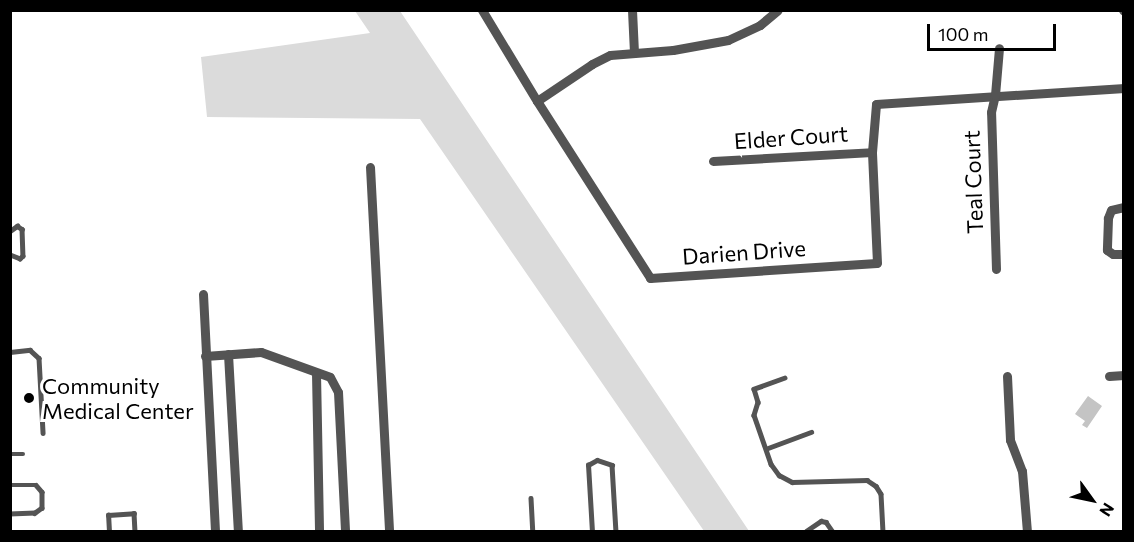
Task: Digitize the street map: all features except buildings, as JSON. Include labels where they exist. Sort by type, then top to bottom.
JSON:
[{"type":"street","name":"Darien Drive","points":[[482,10],[650,278],[877,263],[872,152],[876,104],[995,95]]},
{"type":"street","points":[[632,10],[634,53]]},
{"type":"street","points":[[537,101],[610,55],[674,50],[728,40],[760,25],[777,10]]},
{"type":"street","name":"Teal Court","points":[[996,269],[991,112],[995,95],[999,48]]},
{"type":"street","points":[[995,95],[1124,88]]},
{"type":"street","name":"Elder Court","points":[[713,161],[872,152]]},
{"type":"street","points":[[370,166],[389,531]]},
{"type":"street","points":[[1124,207],[1111,210],[1108,218],[1107,249],[1113,254],[1124,254]]},
{"type":"street","points":[[203,294],[215,531]]},
{"type":"street","points":[[205,356],[261,351],[330,377],[338,392],[345,531]]},
{"type":"street","points":[[228,354],[238,531]]},
{"type":"street","points":[[316,373],[319,531]]},
{"type":"street","points":[[1109,376],[1124,375]]},
{"type":"street","points":[[1007,376],[1010,440],[1022,471],[1026,531]]},
{"type":"lane","points":[[10,231],[16,226],[22,229],[22,256],[20,259],[10,255]]},
{"type":"lane","points":[[10,352],[30,350],[39,358],[43,433]]},
{"type":"lane","points":[[786,378],[754,389],[758,402],[754,415],[768,448],[771,464],[779,475],[792,482],[806,484],[854,479],[867,480],[876,486],[881,494],[883,531]]},
{"type":"lane","points":[[768,448],[811,432]]},
{"type":"lane","points":[[10,454],[23,453]]},
{"type":"lane","points":[[591,531],[588,465],[597,460],[612,465],[616,531]]},
{"type":"lane","points":[[10,485],[36,485],[42,492],[42,508],[35,513],[10,514]]},
{"type":"lane","points":[[531,498],[533,531]]},
{"type":"lane","points":[[109,531],[108,515],[134,513],[135,531]]},
{"type":"lane","points":[[806,531],[821,521],[826,522],[833,531]]},
{"type":"shaded area","points":[[355,11],[400,11],[749,531],[704,531],[420,119],[207,117],[201,57],[370,33]]},
{"type":"place","name":"Community Medical Center","points":[[29,398]]}]
